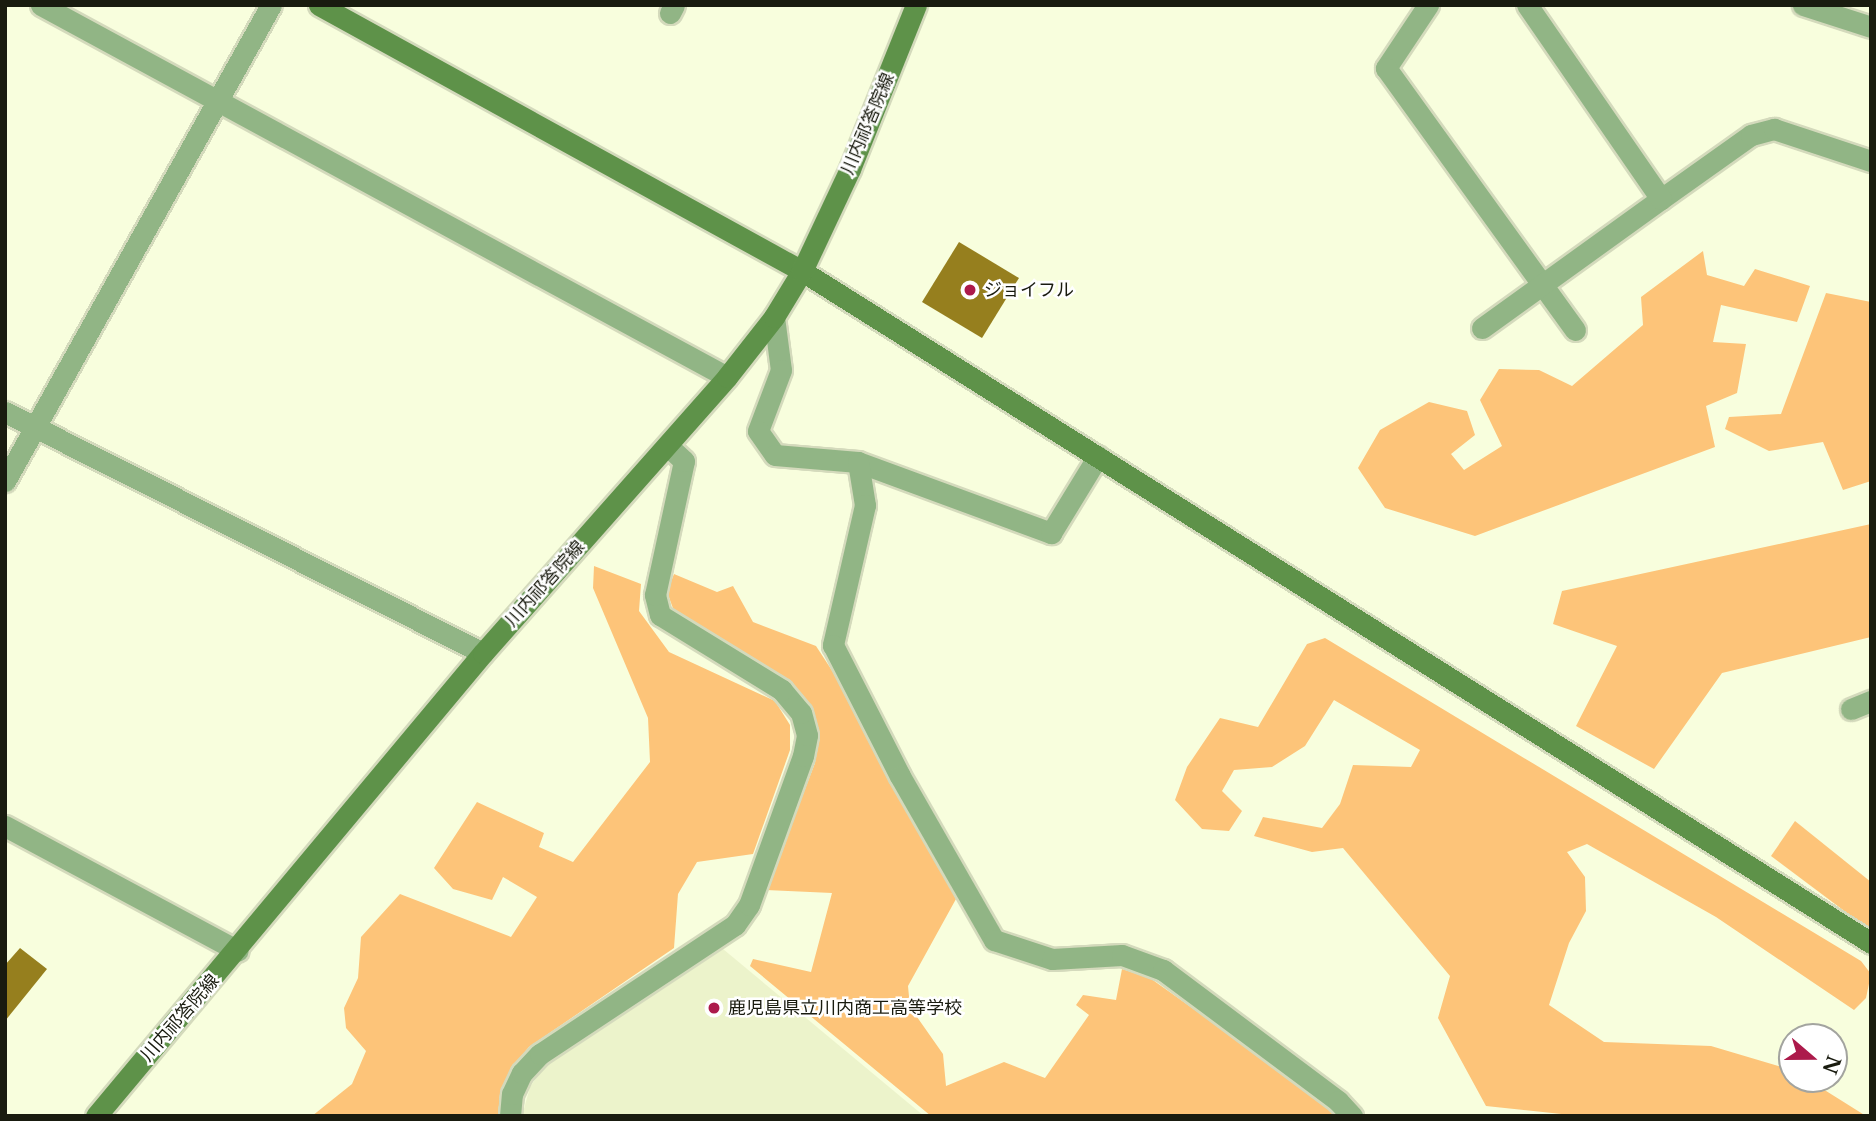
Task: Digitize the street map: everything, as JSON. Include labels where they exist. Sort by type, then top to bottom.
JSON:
[{"type":"street","points":[[41,5],[727,377]]},
{"type":"street","points":[[5,481],[271,5]]},
{"type":"street","points":[[319,5],[802,271],[1871,943]]},
{"type":"street","name":"川内祁答院線","points":[[96,1116],[238,951],[483,653],[668,446],[774,317],[802,271],[850,169],[916,5]]},
{"type":"street","points":[[1428,5],[1386,68],[1575,330]]},
{"type":"street","points":[[1527,5],[1661,199]]},
{"type":"street","points":[[1803,5],[1871,27]]},
{"type":"street","points":[[1482,328],[1751,135],[1774,129],[1871,161]]},
{"type":"street","points":[[774,317],[780,370],[758,431],[775,455],[858,462],[1051,533],[1098,456]]},
{"type":"street","points":[[5,412],[483,653]]},
{"type":"street","points":[[510,1116],[512,1094],[522,1073],[540,1054],[735,925],[749,905],[803,756],[807,735],[801,713],[782,691],[660,615],[655,595],[684,461],[668,446]]},
{"type":"street","points":[[858,462],[865,505],[833,645],[900,776],[994,940],[1052,959],[1122,955],[1163,970],[1338,1101],[1352,1116]]},
{"type":"street","points":[[1851,709],[1871,701]]},
{"type":"street","points":[[5,826],[238,951]]},
{"type":"shaded area","points":[[1703,251],[1707,275],[1744,286],[1755,269],[1810,286],[1797,322],[1721,305],[1713,342],[1746,344],[1737,393],[1706,406],[1715,447],[1475,536],[1385,508],[1358,468],[1380,430],[1429,402],[1467,411],[1475,435],[1451,454],[1464,470],[1502,446],[1480,400],[1499,369],[1539,370],[1572,386],[1643,325],[1641,297]]},
{"type":"shaded area","points":[[1826,293],[1871,302],[1871,481],[1843,490],[1823,442],[1769,451],[1725,429],[1729,417],[1781,414]]},
{"type":"shaded area","points":[[1871,524],[1871,637],[1722,673],[1654,769],[1576,726],[1617,646],[1553,624],[1562,591]]},
{"type":"shaded area","points":[[594,566],[641,584],[639,611],[669,652],[775,701],[790,725],[790,750],[753,854],[697,862],[678,894],[674,948],[529,1047],[512,1067],[500,1094],[498,1116],[312,1116],[352,1084],[366,1051],[346,1028],[344,1008],[358,978],[361,937],[400,894],[511,937],[537,897],[503,877],[492,900],[453,889],[434,868],[477,802],[544,833],[539,847],[573,862],[650,762],[648,718],[593,588]]},
{"type":"shaded area","points":[[674,574],[717,592],[733,586],[753,622],[816,646],[861,715],[956,899],[908,986],[910,1007],[943,1054],[946,1086],[1004,1062],[1045,1078],[1089,1015],[1076,1005],[1083,995],[1116,1000],[1122,969],[1150,978],[1323,1101],[1336,1116],[931,1116],[750,966],[753,959],[811,972],[832,893],[766,890],[815,763],[818,733],[811,708],[789,683],[674,611],[667,592]]},
{"type":"shaded area","points":[[1325,638],[1861,961],[1871,974],[1866,998],[1854,1010],[1716,917],[1587,844],[1567,852],[1585,877],[1586,911],[1569,943],[1549,1005],[1604,1042],[1711,1046],[1778,1066],[1778,1093],[1829,1093],[1866,1116],[1580,1116],[1486,1106],[1438,1018],[1450,976],[1343,848],[1312,852],[1254,836],[1263,817],[1322,828],[1340,804],[1353,765],[1411,767],[1420,750],[1334,700],[1305,746],[1272,767],[1234,770],[1222,791],[1242,811],[1229,831],[1202,829],[1175,800],[1187,767],[1220,718],[1258,727],[1307,644]]},
{"type":"shaded area","points":[[1795,821],[1871,882],[1871,931],[1771,856]]},
{"type":"shaded area","name":"鹿児島県立川内商工高等学校","points":[[723,949],[924,1116],[522,1116],[530,1087],[543,1068]]},
{"type":"building","name":"ジョイフル","points":[[959,242],[1019,278],[982,338],[922,302]]},
{"type":"building","points":[[20,948],[47,969],[5,1021],[5,965]]},
{"type":"place","name":"ジョイフル","points":[[970,290]]},
{"type":"place","name":"鹿児島県立川内商工高等学校","points":[[714,1008]]}]
